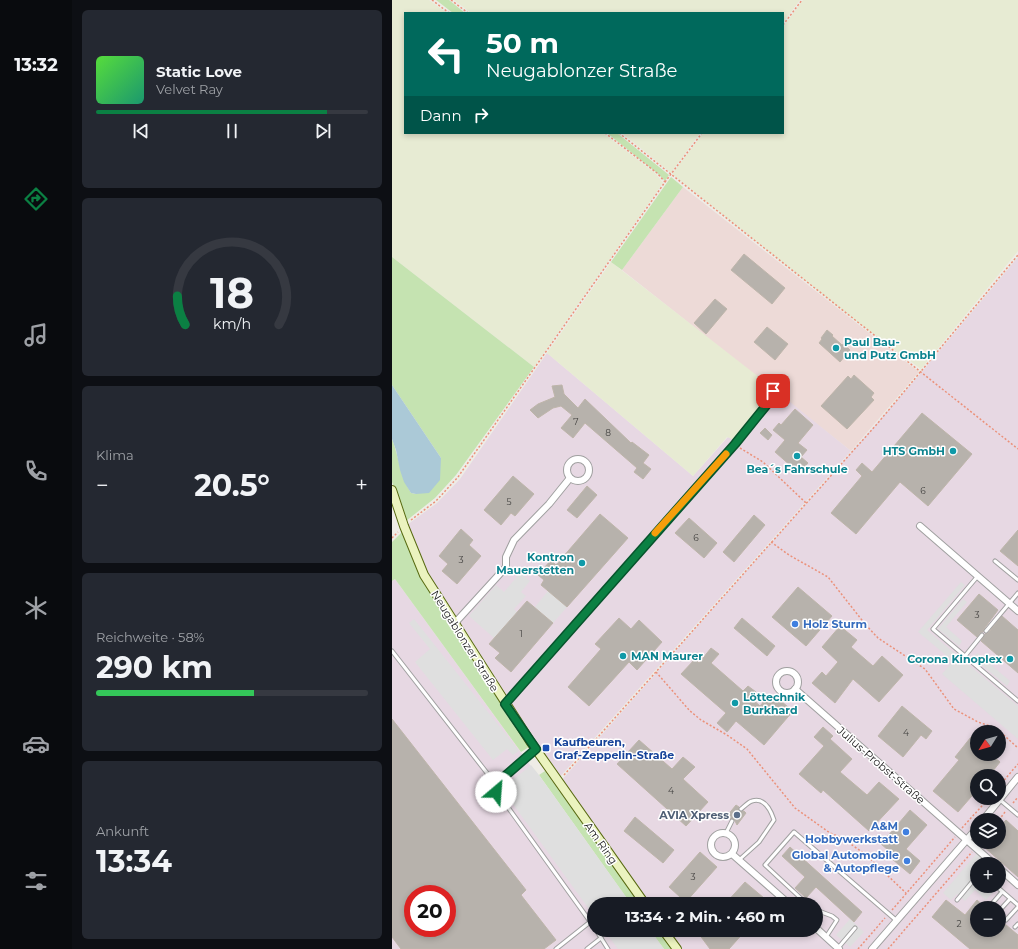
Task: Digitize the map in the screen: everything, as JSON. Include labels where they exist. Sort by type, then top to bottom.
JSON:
[{"type":"street","points":[[505,704],[735,444],[769,402]]},
{"type":"street","points":[[454,624],[506,567],[508,549],[514,540],[549,504],[570,478]]},
{"type":"street","name":"Neugablonzer Straße","points":[[392,490],[404,526],[424,575],[505,704],[558,782]]},
{"type":"street","points":[[920,526],[1018,611]]},
{"type":"street","name":"Julius-Probst-Straße","points":[[795,690],[970,843]]},
{"type":"street","points":[[1006,791],[1018,777]]},
{"type":"street","name":"Am Ring","points":[[558,782],[639,897]]},
{"type":"street","points":[[988,813],[994,805]]},
{"type":"street","points":[[722,833],[726,833],[732,836],[736,843],[732,854],[729,856],[716,856],[711,849],[712,840],[714,837],[722,833]]},
{"type":"street","points":[[872,949],[970,836]]},
{"type":"street","name":"Julius-Probst-Straße","points":[[977,849],[986,857]]},
{"type":"street","points":[[732,854],[781,897]]},
{"type":"street","points":[[1006,876],[1018,885]]},
{"type":"street","points":[[823,934],[838,949]]},
{"type":"street","points":[[668,937],[677,949]]},
{"type":"lane","points":[[995,561],[1018,580]]},
{"type":"lane","points":[[977,576],[933,629],[1018,701]]},
{"type":"lane","points":[[986,631],[1018,593]]},
{"type":"lane","points":[[965,656],[982,635]]},
{"type":"lane","points":[[392,651],[487,773],[498,782]]},
{"type":"lane","points":[[536,749],[498,782],[496,792],[587,918]]},
{"type":"lane","points":[[739,860],[759,842],[774,820],[770,809],[761,801],[752,801],[741,809]]},
{"type":"lane","points":[[1006,805],[1018,815]]},
{"type":"lane","points":[[726,833],[732,821]]},
{"type":"lane","points":[[799,897],[764,865],[794,832],[897,921]]},
{"type":"lane","points":[[957,900],[970,884]]},
{"type":"lane","points":[[994,901],[1001,893]]},
{"type":"lane","points":[[1003,893],[1018,906],[1006,920]]},
{"type":"lane","points":[[1006,903],[1010,899]]},
{"type":"lane","points":[[823,913],[832,916],[837,920],[826,937]]},
{"type":"lane","points":[[556,949],[587,924]]},
{"type":"lane","points":[[1015,927],[1018,924]]},
{"type":"lane","points":[[838,949],[855,928]]},
{"type":"lane","points":[[587,949],[601,938],[608,949]]},
{"type":"path","points":[[432,0],[448,12]]},
{"type":"path","points":[[452,0],[467,12]]},
{"type":"path","points":[[784,24],[802,0]]},
{"type":"path","points":[[606,134],[657,173],[665,182]]},
{"type":"path","points":[[620,134],[1018,449]]},
{"type":"path","points":[[404,526],[436,501],[458,477],[665,182],[701,134]]},
{"type":"path","points":[[558,782],[806,503],[921,371],[1018,255]]},
{"type":"path","points":[[735,444],[763,462],[806,503]]},
{"type":"path","points":[[771,542],[789,555],[828,578],[864,624],[878,638],[925,669],[954,709],[978,722],[996,728],[1018,748]]},
{"type":"path","points":[[656,672],[690,711],[701,720],[747,749],[795,808],[830,833],[842,838],[865,854],[906,894]]},
{"type":"path","points":[[1006,778],[1018,764]]},
{"type":"path","points":[[858,949],[983,805]]},
{"type":"path","points":[[888,949],[975,849]]},
{"type":"shaded area","points":[[683,187],[919,372],[851,451],[622,270]]},
{"type":"shaded area","points":[[1018,257],[1018,949],[679,949],[670,937],[823,937],[823,897],[642,897],[560,782],[920,374]]},
{"type":"shaded area","points":[[547,353],[693,476],[728,437],[735,440],[769,385],[851,451],[558,779],[427,573],[407,525],[437,503],[460,479]]},
{"type":"shaded area","points":[[520,573],[530,581],[521,592],[526,596],[514,609],[517,612],[494,638],[469,616],[496,585],[504,592]]},
{"type":"shaded area","points":[[395,579],[626,897],[587,897],[587,937],[655,937],[664,949],[392,949],[392,581]]},
{"type":"shaded area","points":[[961,582],[965,585],[927,630],[1018,706],[1018,739],[1006,729],[1006,725],[1002,725],[942,674],[953,661],[918,632]]},
{"type":"shaded area","points":[[548,591],[567,607],[553,623],[535,607]]},
{"type":"shaded area","points":[[963,599],[967,602],[946,627],[962,641],[959,646],[938,629]]},
{"type":"shaded area","points":[[414,619],[519,751],[513,755],[507,749],[493,760],[415,662],[430,649],[409,623]]},
{"type":"shaded area","points":[[977,653],[1010,681],[1007,686],[973,658]]},
{"type":"shaded area","points":[[531,765],[626,897],[587,897],[587,906],[502,789]]},
{"type":"shaded area","points":[[977,853],[981,857],[974,857]]},
{"type":"shaded area","points":[[970,861],[970,893],[972,893],[965,901],[957,894],[951,900],[943,893]]},
{"type":"shaded area","points":[[978,893],[992,893],[986,900]]},
{"type":"shaded area","points":[[850,919],[864,932],[850,947],[836,935]]},
{"type":"shaded area","points":[[609,937],[655,937],[664,949],[618,949]]},
{"type":"green space","points":[[392,0],[429,0],[446,12],[404,12],[404,134],[604,134],[656,174],[663,183],[534,367],[392,257]]},
{"type":"green space","points":[[436,0],[449,0],[464,12],[452,12]]},
{"type":"green space","points":[[454,0],[800,0],[784,22],[784,12],[470,12]]},
{"type":"green space","points":[[803,0],[1018,0],[1018,251],[921,369],[856,321],[672,174],[702,134],[784,134],[784,26]]},
{"type":"green space","points":[[608,134],[618,134],[669,175],[665,181]]},
{"type":"green space","points":[[623,134],[699,134],[671,173]]},
{"type":"green space","points":[[671,177],[683,187],[622,270],[611,262]]},
{"type":"green space","points":[[392,257],[534,367],[456,475],[435,498],[406,521],[392,482],[392,439],[402,473],[411,493],[416,494],[441,458],[392,385]]},
{"type":"green space","points":[[611,262],[769,385],[763,393],[766,403],[735,440],[727,437],[693,476],[547,353]]},
{"type":"green space","points":[[403,531],[422,578],[451,627],[529,747],[521,752],[395,579],[392,581],[392,542]]},
{"type":"green space","points":[[545,771],[636,897],[626,897],[539,775]]},
{"type":"green space","points":[[655,937],[665,937],[674,949],[664,949]]},
{"type":"water","points":[[392,385],[441,458],[440,480],[429,493],[411,493],[404,482],[392,439]]},
{"type":"building","points":[[744,254],[785,288],[772,304],[731,270]]},
{"type":"building","points":[[715,299],[727,309],[706,334],[694,323]]},
{"type":"building","points":[[767,327],[788,344],[775,360],[754,342]]},
{"type":"building","name":"Paul Bau- und Putz GmbH","points":[[827,330],[842,345],[844,344],[850,350],[840,362],[819,343]]},
{"type":"building","points":[[854,375],[874,393],[871,397],[874,400],[847,429],[821,406],[848,376],[851,379]]},
{"type":"building","points":[[562,385],[564,394],[578,408],[585,399],[631,443],[632,442],[649,455],[643,463],[651,469],[643,479],[634,472],[637,468],[585,423],[573,438],[561,428],[572,415],[561,406],[553,408],[538,418],[530,410],[538,404],[555,397],[552,386]]},
{"type":"building","points":[[795,409],[813,425],[798,443],[807,450],[801,457],[808,463],[799,473],[775,452],[785,440],[773,430],[779,423],[781,425]]},
{"type":"building","points":[[922,413],[972,454],[928,506],[900,482],[856,534],[831,513],[862,476],[856,470],[862,463],[872,472]]},
{"type":"building","points":[[765,428],[772,435],[768,440],[760,433]]},
{"type":"building","points":[[513,476],[534,494],[515,516],[511,513],[501,525],[484,510]]},
{"type":"building","points":[[587,486],[597,495],[577,518],[567,510]]},
{"type":"building","name":"Kontron Mauerstetten","points":[[600,514],[628,538],[567,607],[541,585],[544,580],[538,575],[551,560],[556,565]]},
{"type":"building","points":[[754,515],[765,525],[734,562],[723,552]]},
{"type":"building","points":[[689,518],[717,543],[704,558],[675,533]]},
{"type":"building","points":[[461,529],[473,540],[469,545],[481,556],[457,584],[442,571],[448,564],[439,556]]},
{"type":"building","points":[[1018,530],[1018,566],[1000,551]]},
{"type":"building","points":[[798,587],[832,616],[806,646],[772,617]]},
{"type":"building","points":[[979,594],[998,610],[983,632],[981,632],[977,637],[957,620]]},
{"type":"building","points":[[527,601],[553,623],[511,672],[495,658],[500,653],[489,644]]},
{"type":"building","name":"Corona Kinoplex","points":[[1002,616],[1018,630],[1018,673],[981,641],[985,634],[988,633]]},
{"type":"building","name":"MAN Maurer","points":[[619,618],[631,629],[639,620],[662,642],[637,670],[629,662],[589,706],[568,687],[601,649],[595,644]]},
{"type":"building","points":[[742,618],[775,646],[767,656],[734,628]]},
{"type":"building","points":[[840,626],[857,640],[851,647],[873,666],[882,656],[903,675],[879,702],[853,679],[835,703],[812,683],[822,672],[826,676],[838,662],[822,647]]},
{"type":"building","name":"Löttechnik Burkhard","points":[[711,648],[719,654],[711,663],[743,691],[748,686],[756,692],[751,698],[760,706],[766,699],[776,697],[793,711],[764,745],[736,721],[727,732],[717,723],[726,713],[681,674],[695,659],[699,663]]},
{"type":"building","points":[[902,706],[932,731],[926,739],[921,735],[903,757],[878,736]]},
{"type":"building","points":[[392,719],[526,890],[521,895],[556,940],[544,949],[401,949],[392,937]]},
{"type":"building","points":[[823,727],[833,736],[830,739],[852,759],[840,772],[867,795],[879,782],[899,799],[869,831],[823,790],[821,793],[799,774],[824,746],[814,737]]},
{"type":"building","points":[[970,738],[970,761],[1000,762],[994,769],[970,769],[970,798],[958,812],[933,791],[959,760],[955,757]]},
{"type":"building","points":[[639,740],[672,769],[683,757],[695,767],[683,779],[708,802],[686,826],[617,764]]},
{"type":"building","name":"AVIA Xpress","points":[[736,805],[739,807],[739,811],[744,811],[746,813],[737,825],[734,819],[730,819],[727,816]]},
{"type":"building","points":[[910,810],[927,825],[906,849],[920,861],[910,874],[892,859],[895,856],[881,844]]},
{"type":"building","points":[[635,817],[674,850],[663,863],[624,831]]},
{"type":"building","points":[[1006,820],[1018,831],[1018,877],[1006,866],[1006,857],[995,857],[986,849],[1006,849]]},
{"type":"building","points":[[790,847],[862,912],[854,922],[816,887],[807,897],[805,897],[795,888],[805,877],[782,856]]},
{"type":"building","points":[[700,852],[717,867],[690,897],[680,897],[669,887]]},
{"type":"building","points":[[745,882],[763,897],[731,897]]},
{"type":"building","points":[[946,900],[965,915],[970,909],[970,937],[1006,937],[1006,925],[1018,935],[1018,949],[970,949],[932,917]]},
{"type":"building","points":[[701,937],[740,937],[729,949],[710,949]]},
{"type":"slow traffic","points":[[655,533],[726,454]]},
{"type":"place","name":"Paul Bau- und Putz GmbH","points":[[836,348]]},
{"type":"place","name":"HTS GmbH","points":[[953,451]]},
{"type":"place","name":"Bea´s Fahrschule","points":[[797,456]]},
{"type":"place","name":"Kontron Mauerstetten","points":[[582,563]]},
{"type":"place","name":"Holz Sturm","points":[[795,624]]},
{"type":"place","name":"MAN Maurer","points":[[623,656]]},
{"type":"place","name":"Corona Kinoplex","points":[[1010,659]]},
{"type":"place","name":"Löttechnik Burkhard","points":[[735,703]]},
{"type":"place","name":"Kaufbeuren, Graf-Zeppelin-Straße","points":[[546,748]]},
{"type":"place","name":"AVIA Xpress","points":[[737,815]]},
{"type":"place","name":"A&M Hobbywerkstatt","points":[[906,832]]},
{"type":"place","name":"Global Automobile & Autopflege","points":[[907,861]]},
{"type":"route","points":[[496,792],[498,782],[536,749],[505,704],[735,444],[769,402],[767,396],[773,391]]}]
